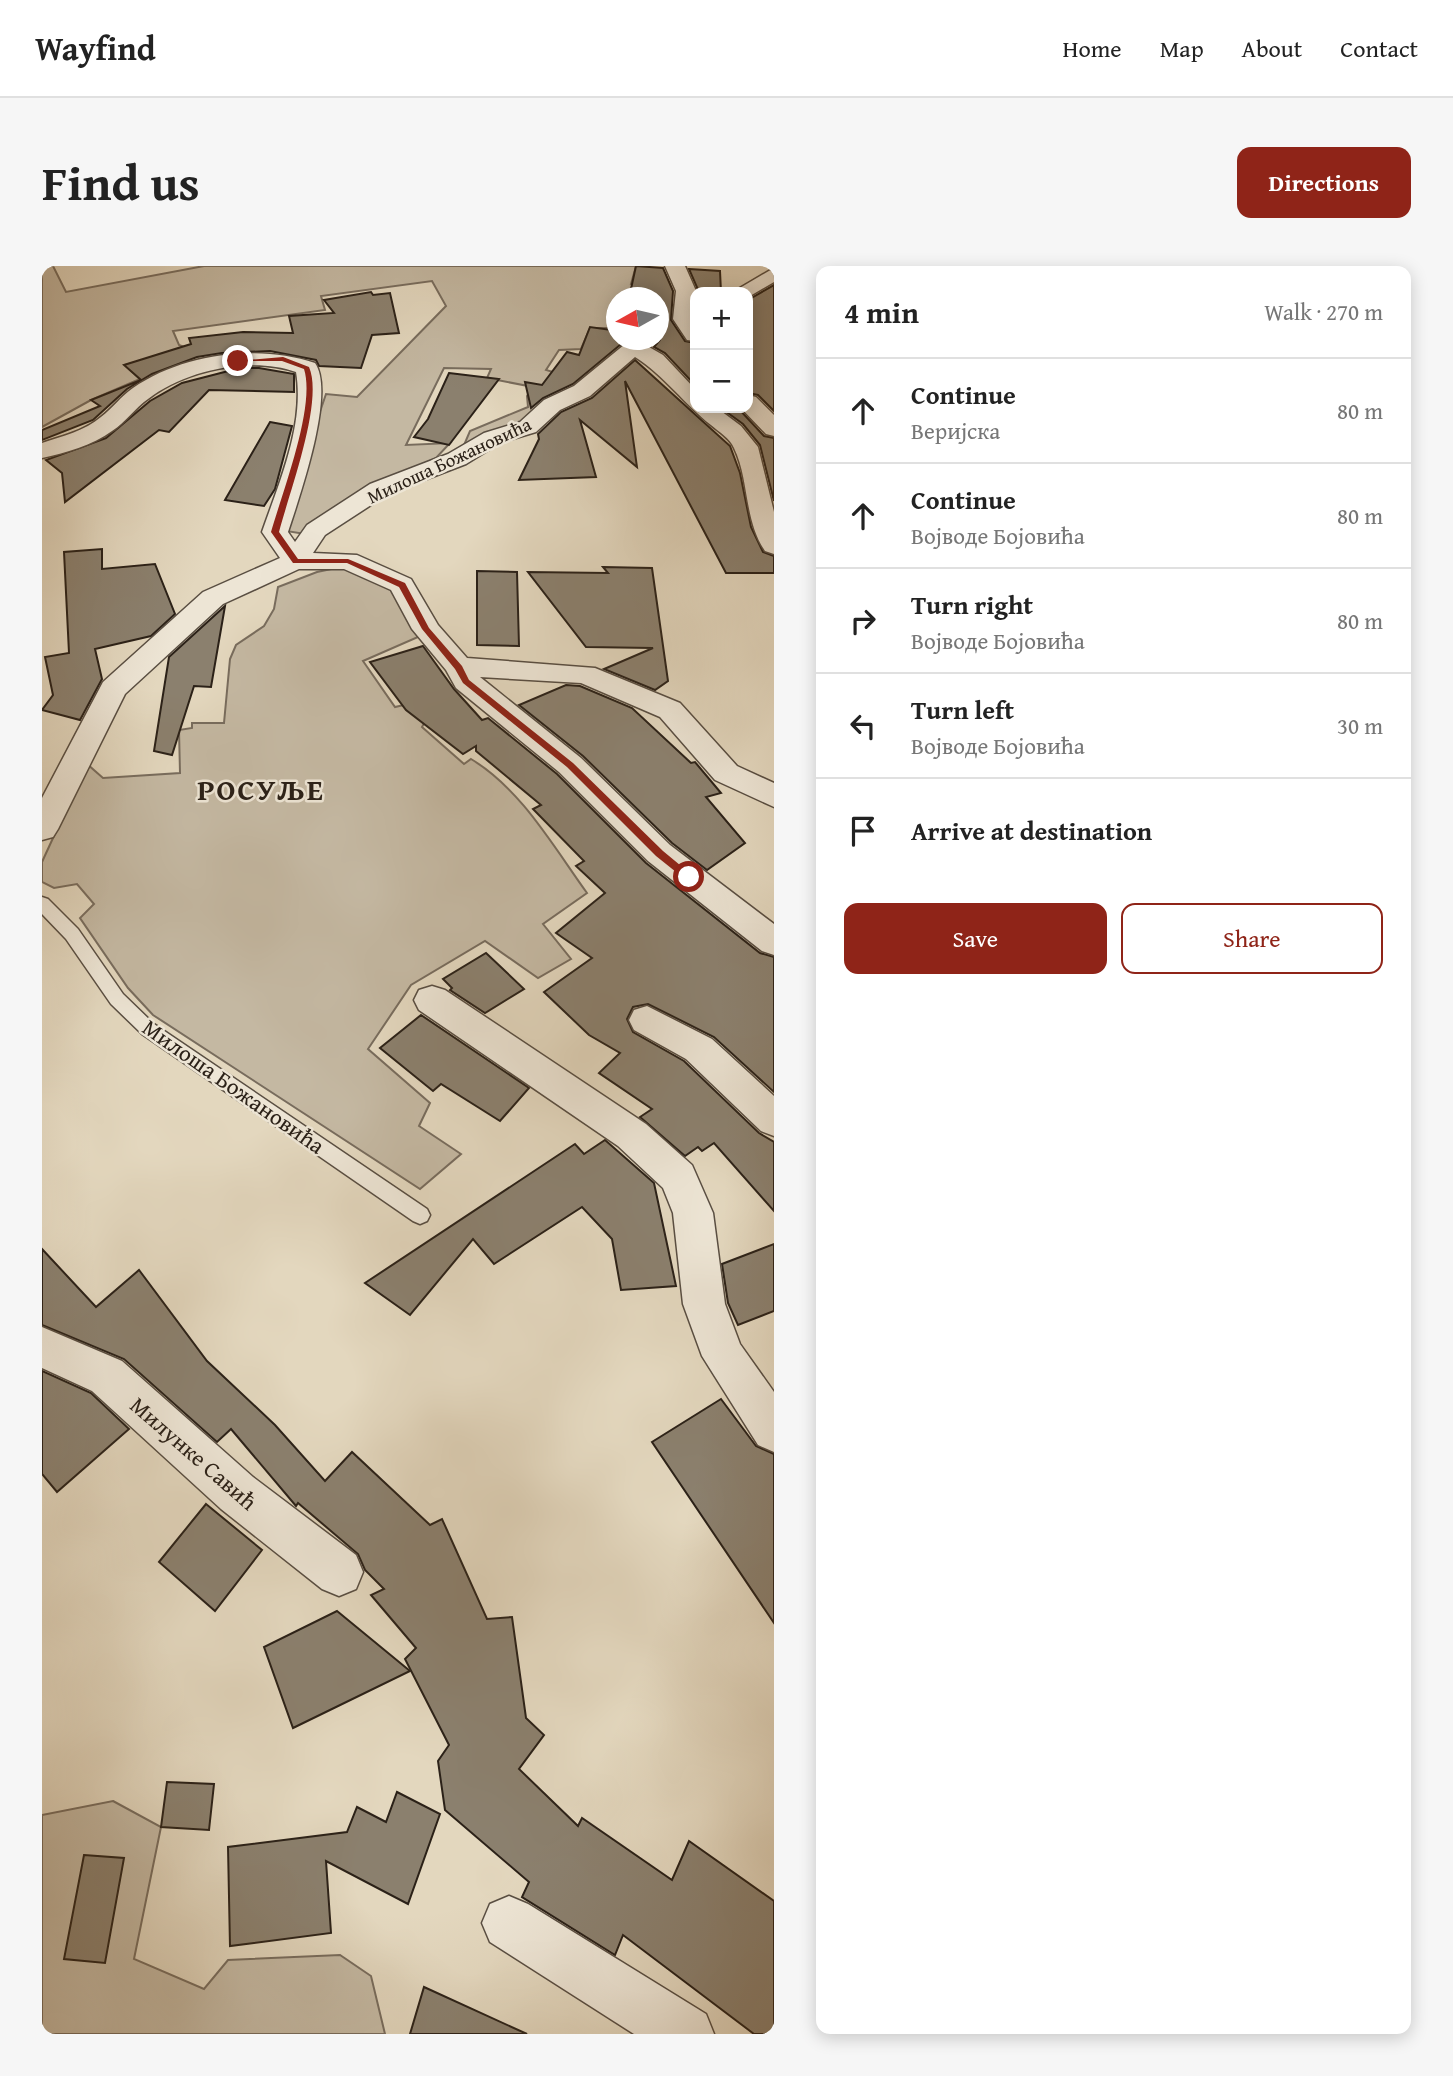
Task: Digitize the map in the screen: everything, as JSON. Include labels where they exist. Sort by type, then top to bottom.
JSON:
[{"type":"street","points":[[676,266],[686,291],[690,317]]},
{"type":"street","points":[[752,287],[774,274]]},
{"type":"street","points":[[669,331],[690,323]]},
{"type":"street","name":"Милоша Божановића","points":[[296,561],[316,530],[379,489],[457,459],[492,438],[528,427],[552,405],[582,391],[632,350]]},
{"type":"street","points":[[646,350],[690,397]]},
{"type":"street","points":[[42,451],[97,431],[114,420],[140,393],[175,375],[238,361],[262,359],[295,362],[307,368],[309,408],[275,532],[296,561]]},
{"type":"street","points":[[753,406],[774,429]]},
{"type":"street","points":[[710,413],[733,431],[746,447],[761,511],[774,546]]},
{"type":"street","points":[[42,828],[113,689],[213,598],[296,561],[348,561],[402,585],[426,629],[459,667],[466,681],[570,765],[659,853],[774,942]]},
{"type":"street","points":[[459,667],[585,674],[670,710],[726,773],[774,796]]},
{"type":"street","points":[[432,1000],[632,1135],[678,1177],[694,1213],[704,1304],[723,1356],[774,1430]]},
{"type":"street","points":[[647,1020],[699,1049],[774,1120]]},
{"type":"street","name":"Милунке Савић","points":[[42,1347],[107,1376],[236,1493],[339,1572]]},
{"type":"street","points":[[509,1923],[686,2034]]},
{"type":"lane","name":"Милоша Божановића","points":[[42,903],[72,934],[117,999],[148,1029],[420,1214]]},
{"type":"shaded area","points":[[42,266],[53,266],[66,292],[204,266],[636,266],[631,284],[636,287],[606,287],[606,328],[590,328],[581,349],[559,350],[546,370],[583,381],[523,424],[464,445],[470,431],[528,407],[527,396],[533,387],[487,378],[491,369],[444,368],[406,445],[450,443],[436,458],[374,487],[305,534],[280,530],[326,394],[357,397],[446,306],[432,281],[321,296],[325,310],[173,331],[179,345],[187,348],[125,365],[140,379],[91,400],[42,427]]},
{"type":"shaded area","points":[[341,567],[393,588],[418,637],[363,661],[395,707],[412,703],[426,720],[422,727],[464,764],[471,759],[505,786],[535,820],[587,893],[543,924],[571,959],[538,978],[485,941],[411,985],[368,1049],[430,1103],[419,1126],[461,1154],[420,1189],[153,1015],[128,988],[80,918],[94,904],[77,884],[54,888],[42,882],[42,862],[87,764],[103,778],[180,773],[179,730],[192,728],[192,723],[224,723],[230,659],[236,645],[264,626],[274,609],[278,587],[317,572]]},
{"type":"shaded area","points":[[113,1801],[161,1827],[134,1959],[204,1989],[228,1960],[340,1955],[371,1976],[385,2034],[42,2034],[42,1815]]},
{"type":"building","points":[[636,266],[663,268],[673,291],[671,320],[685,341],[690,342],[690,380],[660,350],[669,350],[669,287],[631,287]]},
{"type":"building","points":[[689,269],[720,271],[721,287],[697,287]]},
{"type":"building","points":[[774,285],[774,411],[758,395],[753,394],[753,297]]},
{"type":"building","points":[[371,292],[373,295],[390,293],[399,333],[372,335],[361,368],[319,366],[316,360],[270,351],[197,357],[152,374],[127,389],[93,420],[42,440],[42,430],[100,406],[91,400],[141,380],[124,365],[191,344],[189,338],[243,332],[293,333],[289,316],[334,313],[324,300]]},
{"type":"building","points":[[590,327],[606,329],[606,350],[614,350],[573,384],[543,398],[531,408],[525,382],[542,385],[567,352],[579,355]]},
{"type":"building","points":[[635,360],[690,410],[690,413],[694,413],[730,446],[740,473],[751,527],[763,552],[774,556],[774,573],[726,573],[625,381],[637,467],[580,420],[596,477],[519,480],[539,439],[538,434],[561,412],[592,398]]},
{"type":"building","points":[[240,368],[294,374],[294,392],[209,390],[169,432],[159,430],[65,502],[62,473],[46,460],[106,438],[150,401],[182,383]]},
{"type":"building","points":[[449,373],[499,379],[449,445],[414,437],[428,419]]},
{"type":"building","points":[[728,413],[743,413],[764,436],[774,438],[774,501],[760,445],[743,424]]},
{"type":"building","points":[[270,422],[292,426],[275,489],[264,506],[225,500]]},
{"type":"building","points":[[102,549],[102,569],[155,564],[175,614],[151,636],[95,649],[102,679],[80,720],[42,710],[53,695],[45,657],[69,653],[64,552]]},
{"type":"building","points":[[603,567],[652,568],[668,681],[655,690],[604,669],[653,648],[586,647],[528,572],[608,573]]},
{"type":"building","points":[[477,571],[517,572],[519,646],[477,645]]},
{"type":"building","points":[[225,606],[211,687],[194,686],[172,755],[154,751],[169,657]]},
{"type":"building","points":[[423,646],[454,689],[482,720],[488,718],[557,774],[646,863],[760,953],[774,957],[774,1092],[714,1037],[648,1004],[633,1007],[627,1019],[633,1032],[684,1061],[759,1133],[774,1142],[774,1211],[714,1143],[702,1151],[698,1147],[685,1156],[640,1117],[652,1109],[599,1073],[620,1053],[589,1035],[544,992],[592,958],[556,933],[605,893],[576,866],[584,861],[533,809],[541,805],[476,751],[476,746],[463,754],[406,710],[370,662]]},
{"type":"building","points":[[566,685],[580,686],[632,708],[691,763],[695,762],[721,793],[706,797],[745,843],[707,870],[672,843],[583,756],[519,705]]},
{"type":"building","points":[[486,953],[524,989],[485,1013],[450,990],[452,988],[443,979]]},
{"type":"building","points":[[421,1015],[529,1088],[500,1121],[441,1084],[433,1091],[380,1048]]},
{"type":"building","points":[[605,1140],[654,1183],[676,1286],[621,1290],[612,1239],[582,1207],[494,1264],[473,1239],[410,1315],[365,1283],[575,1144],[584,1154]]},
{"type":"building","points":[[774,1244],[774,1311],[738,1325],[728,1303],[722,1264]]},
{"type":"building","points":[[42,1249],[96,1307],[139,1270],[207,1361],[275,1425],[325,1481],[352,1452],[430,1525],[442,1519],[487,1619],[512,1617],[526,1718],[544,1735],[519,1769],[578,1826],[582,1818],[672,1880],[689,1841],[774,1901],[774,2034],[754,2034],[623,1935],[615,1955],[522,1897],[529,1882],[445,1810],[438,1761],[449,1745],[405,1659],[416,1648],[371,1595],[384,1589],[365,1570],[358,1554],[298,1503],[296,1506],[231,1429],[217,1442],[124,1359],[42,1325]]},
{"type":"building","points":[[42,1371],[91,1393],[129,1429],[57,1492],[42,1474]]},
{"type":"building","points":[[721,1399],[756,1446],[774,1454],[774,1623],[652,1442]]},
{"type":"building","points":[[206,1504],[262,1550],[215,1611],[159,1562]]},
{"type":"building","points":[[337,1611],[410,1671],[293,1728],[264,1647]]},
{"type":"building","points":[[167,1782],[214,1784],[209,1830],[161,1827]]},
{"type":"building","points":[[397,1792],[440,1814],[408,1904],[326,1861],[331,1933],[230,1946],[228,1847],[347,1832],[357,1807],[386,1822]]},
{"type":"building","points":[[84,1855],[124,1858],[105,1963],[64,1959]]},
{"type":"building","points":[[424,1987],[527,2034],[410,2034]]},
{"type":"district","name":"РОСУЉЕ","points":[[261,789]]},
{"type":"route","points":[[238,361],[283,359],[307,368],[311,390],[309,408],[284,508],[275,532],[296,561],[348,561],[402,585],[426,629],[459,667],[466,681],[570,765],[659,853],[689,877]]}]
